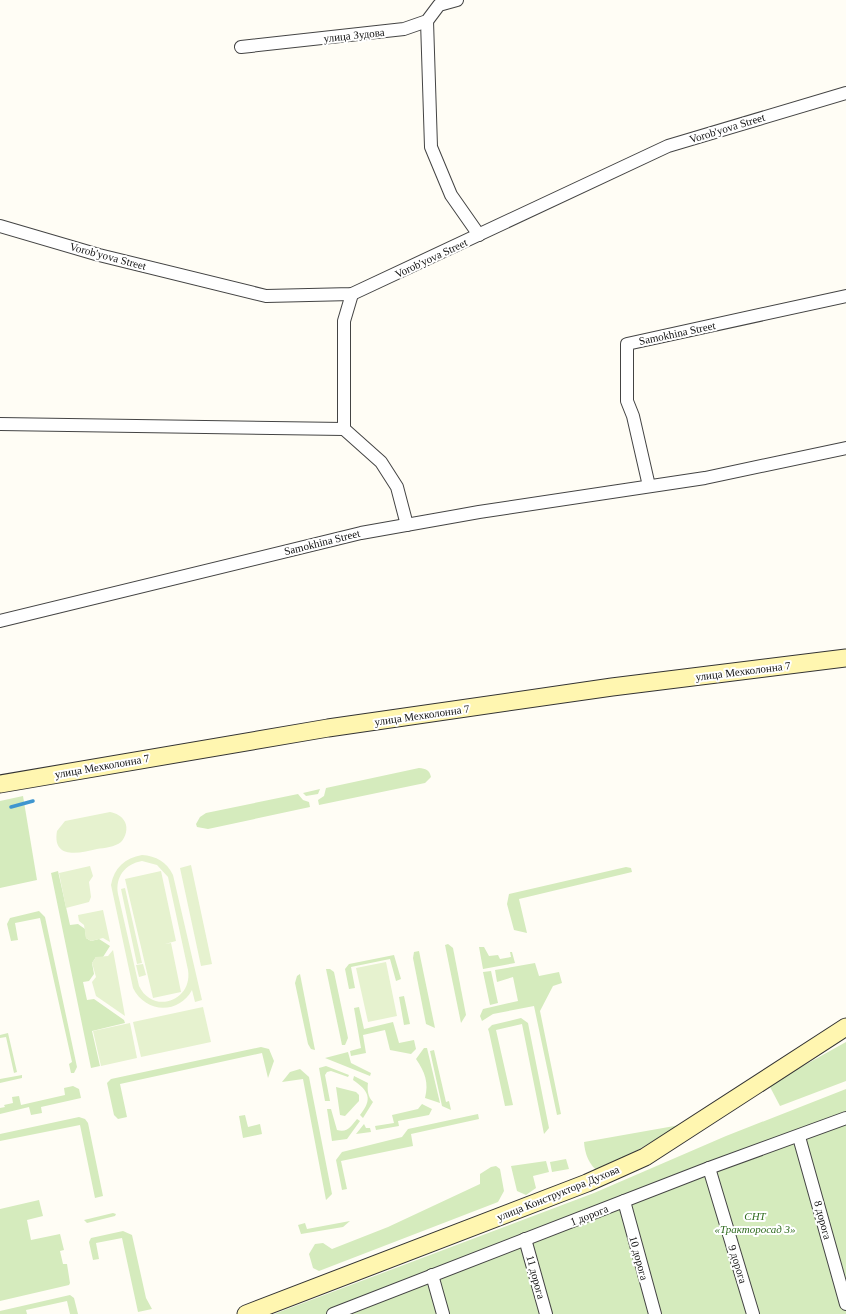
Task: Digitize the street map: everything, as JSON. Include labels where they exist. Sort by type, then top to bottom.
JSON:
[{"type":"street","points":[[457,0],[439,5],[427,21],[430,147],[451,195],[479,235]]},
{"type":"street","name":"улица Зудова","points":[[241,47],[404,29],[427,21]]},
{"type":"street","name":"Vorob'yova Street","points":[[0,226],[99,255],[266,296],[352,294],[668,146],[846,93]]},
{"type":"street","points":[[344,429],[344,321],[352,294]]},
{"type":"street","name":"Samokhina Street","points":[[649,486],[633,416],[627,401],[627,344],[846,296]]},
{"type":"street","points":[[0,424],[344,429],[381,462],[397,487],[407,525]]},
{"type":"street","name":"Samokhina Street","points":[[0,621],[361,532],[478,512],[705,478],[846,448]]},
{"type":"street","name":"улица Мехколонна 7","points":[[0,784],[328,728],[612,687],[846,658]]},
{"type":"street","name":"улица Конструктора Духова","points":[[246,1314],[587,1184],[645,1157],[846,1027]]},
{"type":"street","name":"1 дорога","points":[[340,1313],[432,1275],[709,1168],[846,1118]]},
{"type":"street","name":"8 дорога","points":[[800,1136],[846,1304]]},
{"type":"street","name":"9 дорога","points":[[709,1168],[753,1314]]},
{"type":"street","name":"10 дорога","points":[[624,1201],[655,1314]]},
{"type":"street","name":"11 дорога","points":[[526,1239],[546,1314]]},
{"type":"street","points":[[432,1275],[443,1314]]},
{"type":"green space","points":[[419,768],[427,770],[430,774],[431,777],[425,783],[319,805],[318,800],[324,796],[326,788]]},
{"type":"green space","points":[[320,789],[318,794],[306,796],[303,793]]},
{"type":"green space","points":[[298,794],[303,800],[309,802],[310,807],[208,829],[197,827],[196,824],[200,817],[206,813]]},
{"type":"green space","points":[[23,796],[37,880],[0,888],[0,801]]},
{"type":"green space","points":[[110,812],[121,816],[126,824],[125,835],[119,844],[76,853],[63,850],[59,847],[57,831],[65,821]]},
{"type":"green space","points":[[142,855],[156,858],[171,870],[202,1000],[195,1002],[192,990],[186,998],[179,1003],[171,1007],[162,1008],[146,1003],[139,997],[133,988],[111,885],[112,879],[121,865],[136,856]],"holes":[[[142,861],[157,865],[168,877],[188,970],[188,981],[184,990],[171,1000],[162,1002],[153,1000],[145,995],[139,986],[117,888],[122,872],[131,865]]]},
{"type":"green space","points":[[191,865],[212,964],[201,966],[180,868]]},
{"type":"green space","points":[[90,866],[93,876],[89,882],[91,897],[89,902],[66,908],[59,873]]},
{"type":"green space","points":[[626,867],[631,868],[632,872],[519,899],[527,933],[514,930],[507,904],[509,894]]},
{"type":"green space","points":[[58,871],[70,925],[78,924],[85,929],[86,938],[91,941],[99,939],[110,946],[103,957],[96,957],[92,963],[94,974],[89,981],[83,982],[87,1000],[94,999],[124,1020],[125,1023],[92,1031],[100,1066],[91,1068],[51,873]]},
{"type":"green space","points":[[161,871],[176,941],[165,944],[171,943],[181,992],[153,998],[125,879]]},
{"type":"green space","points":[[125,888],[142,963],[137,964],[121,889]]},
{"type":"green space","points":[[103,910],[110,942],[103,938],[91,941],[86,938],[84,925],[79,921],[78,915]]},
{"type":"green space","points":[[39,911],[45,917],[77,1067],[74,1073],[71,1073],[69,1064],[72,1062],[40,918],[15,923],[18,940],[11,941],[7,924],[10,918]]},
{"type":"green space","points":[[448,944],[453,948],[466,1015],[461,1023],[445,945]]},
{"type":"green space","points":[[479,947],[484,947],[489,956],[498,955],[500,959],[511,957],[510,952],[512,952],[515,963],[483,969]]},
{"type":"green space","points":[[113,950],[125,1016],[96,996],[92,982],[96,977],[92,963],[96,957],[108,956]]},
{"type":"green space","points":[[419,951],[435,1028],[426,1024],[413,958],[414,952]]},
{"type":"green space","points":[[394,955],[401,979],[396,981],[390,959],[351,967],[355,988],[349,989],[345,969],[349,964]]},
{"type":"green space","points":[[386,962],[397,1016],[368,1022],[356,968]]},
{"type":"green space","points":[[535,963],[539,976],[559,972],[562,983],[553,986],[540,1011],[561,1114],[557,1115],[534,1006],[493,1014],[482,1021],[480,1016],[483,1009],[518,1001],[513,977],[497,982],[495,970]]},
{"type":"green space","points":[[143,964],[146,975],[139,977],[136,965]]},
{"type":"green space","points":[[326,969],[330,969],[334,972],[348,1038],[345,1045],[342,1045]]},
{"type":"green space","points":[[491,971],[498,1003],[490,1005],[483,972]]},
{"type":"green space","points":[[300,974],[315,1050],[311,1049],[308,1044],[295,983],[297,976]]},
{"type":"green space","points":[[404,996],[410,1024],[404,1025],[399,997]]},
{"type":"green space","points":[[203,1007],[211,1042],[141,1057],[133,1022]]},
{"type":"green space","points":[[359,1007],[364,1029],[393,1022],[399,1043],[414,1040],[416,1049],[411,1054],[390,1050],[385,1030],[363,1035],[366,1053],[351,1056],[350,1051],[361,1048],[354,1008]]},
{"type":"green space","points":[[521,1018],[528,1023],[549,1128],[544,1134],[522,1024],[496,1030],[513,1105],[505,1106],[488,1029],[492,1025]]},
{"type":"green space","points":[[130,1023],[137,1058],[101,1066],[93,1031]]},
{"type":"green space","points":[[8,1033],[17,1072],[14,1073],[6,1037],[0,1038],[0,1035]]},
{"type":"green space","points":[[846,1042],[846,1081],[780,1106],[769,1085]]},
{"type":"green space","points":[[261,1047],[269,1049],[274,1061],[268,1078],[262,1053],[120,1084],[127,1117],[118,1119],[114,1115],[107,1083],[111,1079]]},
{"type":"green space","points":[[424,1048],[427,1048],[440,1103],[425,1098],[427,1087],[426,1082],[422,1068],[416,1059]]},
{"type":"green space","points":[[434,1050],[446,1102],[449,1101],[451,1110],[442,1106],[430,1051]]},
{"type":"green space","points":[[348,1052],[351,1063],[371,1073],[370,1076],[325,1058]]},
{"type":"green space","points":[[326,1066],[349,1075],[348,1077],[331,1071],[327,1072],[325,1075],[330,1101],[325,1101],[319,1068]]},
{"type":"green space","points":[[300,1069],[309,1077],[332,1194],[326,1200],[303,1079],[282,1082],[290,1072]]},
{"type":"green space","points":[[22,1075],[22,1078],[0,1083],[0,1079]]},
{"type":"green space","points":[[354,1076],[368,1083],[368,1093],[373,1102],[363,1118],[360,1115],[368,1100],[366,1092],[363,1088],[353,1080]]},
{"type":"green space","points":[[73,1086],[79,1089],[81,1098],[41,1107],[42,1113],[31,1115],[29,1107],[0,1114],[0,1108],[5,1107],[4,1105],[13,1103],[12,1097],[19,1096],[21,1105],[65,1095],[64,1088]]},
{"type":"green space","points":[[336,1087],[356,1092],[359,1095],[359,1101],[345,1116],[340,1115]]},
{"type":"green space","name":"СНТ «Тракторосад 3»","points":[[846,1089],[846,1314],[274,1314],[594,1193],[726,1136]]},
{"type":"green space","points":[[422,1104],[432,1109],[429,1115],[398,1121],[399,1126],[376,1130],[375,1126],[394,1123],[392,1115],[418,1109]]},
{"type":"green space","points":[[327,1109],[331,1109],[337,1130],[347,1130],[357,1119],[360,1121],[347,1139],[332,1141]]},
{"type":"green space","points":[[478,1114],[479,1119],[411,1134],[413,1146],[341,1161],[347,1189],[342,1190],[336,1160],[342,1152],[402,1137],[408,1129]]},
{"type":"green space","points":[[245,1115],[248,1127],[260,1124],[262,1134],[243,1138],[239,1116]]},
{"type":"green space","points":[[79,1117],[85,1119],[88,1123],[103,1196],[95,1198],[80,1125],[0,1141],[0,1134]]},
{"type":"green space","points":[[364,1124],[366,1128],[370,1128],[371,1132],[356,1134]]},
{"type":"green space","points":[[680,1125],[599,1173],[590,1163],[585,1151],[584,1142]]},
{"type":"green space","points":[[566,1159],[569,1169],[552,1172],[550,1162]]},
{"type":"green space","points":[[546,1161],[549,1172],[533,1176],[536,1188],[526,1195],[517,1191],[511,1166]]},
{"type":"green space","points":[[496,1166],[500,1169],[504,1191],[498,1202],[319,1271],[313,1268],[309,1254],[315,1244],[323,1243],[332,1249],[388,1227],[480,1184],[480,1174],[491,1167]]},
{"type":"green space","points":[[39,1200],[43,1216],[27,1220],[31,1240],[60,1234],[64,1250],[60,1251],[63,1264],[67,1264],[70,1283],[69,1285],[0,1301],[0,1209]]},
{"type":"green space","points":[[113,1213],[116,1214],[115,1216],[87,1223],[84,1220]]},
{"type":"green space","points":[[350,1221],[343,1227],[301,1234],[298,1225],[305,1223],[307,1229]]},
{"type":"green space","points":[[123,1231],[132,1235],[146,1298],[152,1309],[138,1312],[122,1238],[96,1243],[99,1259],[93,1260],[89,1242],[91,1238]]},
{"type":"green space","points":[[70,1295],[74,1298],[78,1314],[70,1314],[67,1301],[26,1310],[27,1314],[0,1314],[0,1311]]},
{"type":"waterway","points":[[11,807],[33,801]]}]
